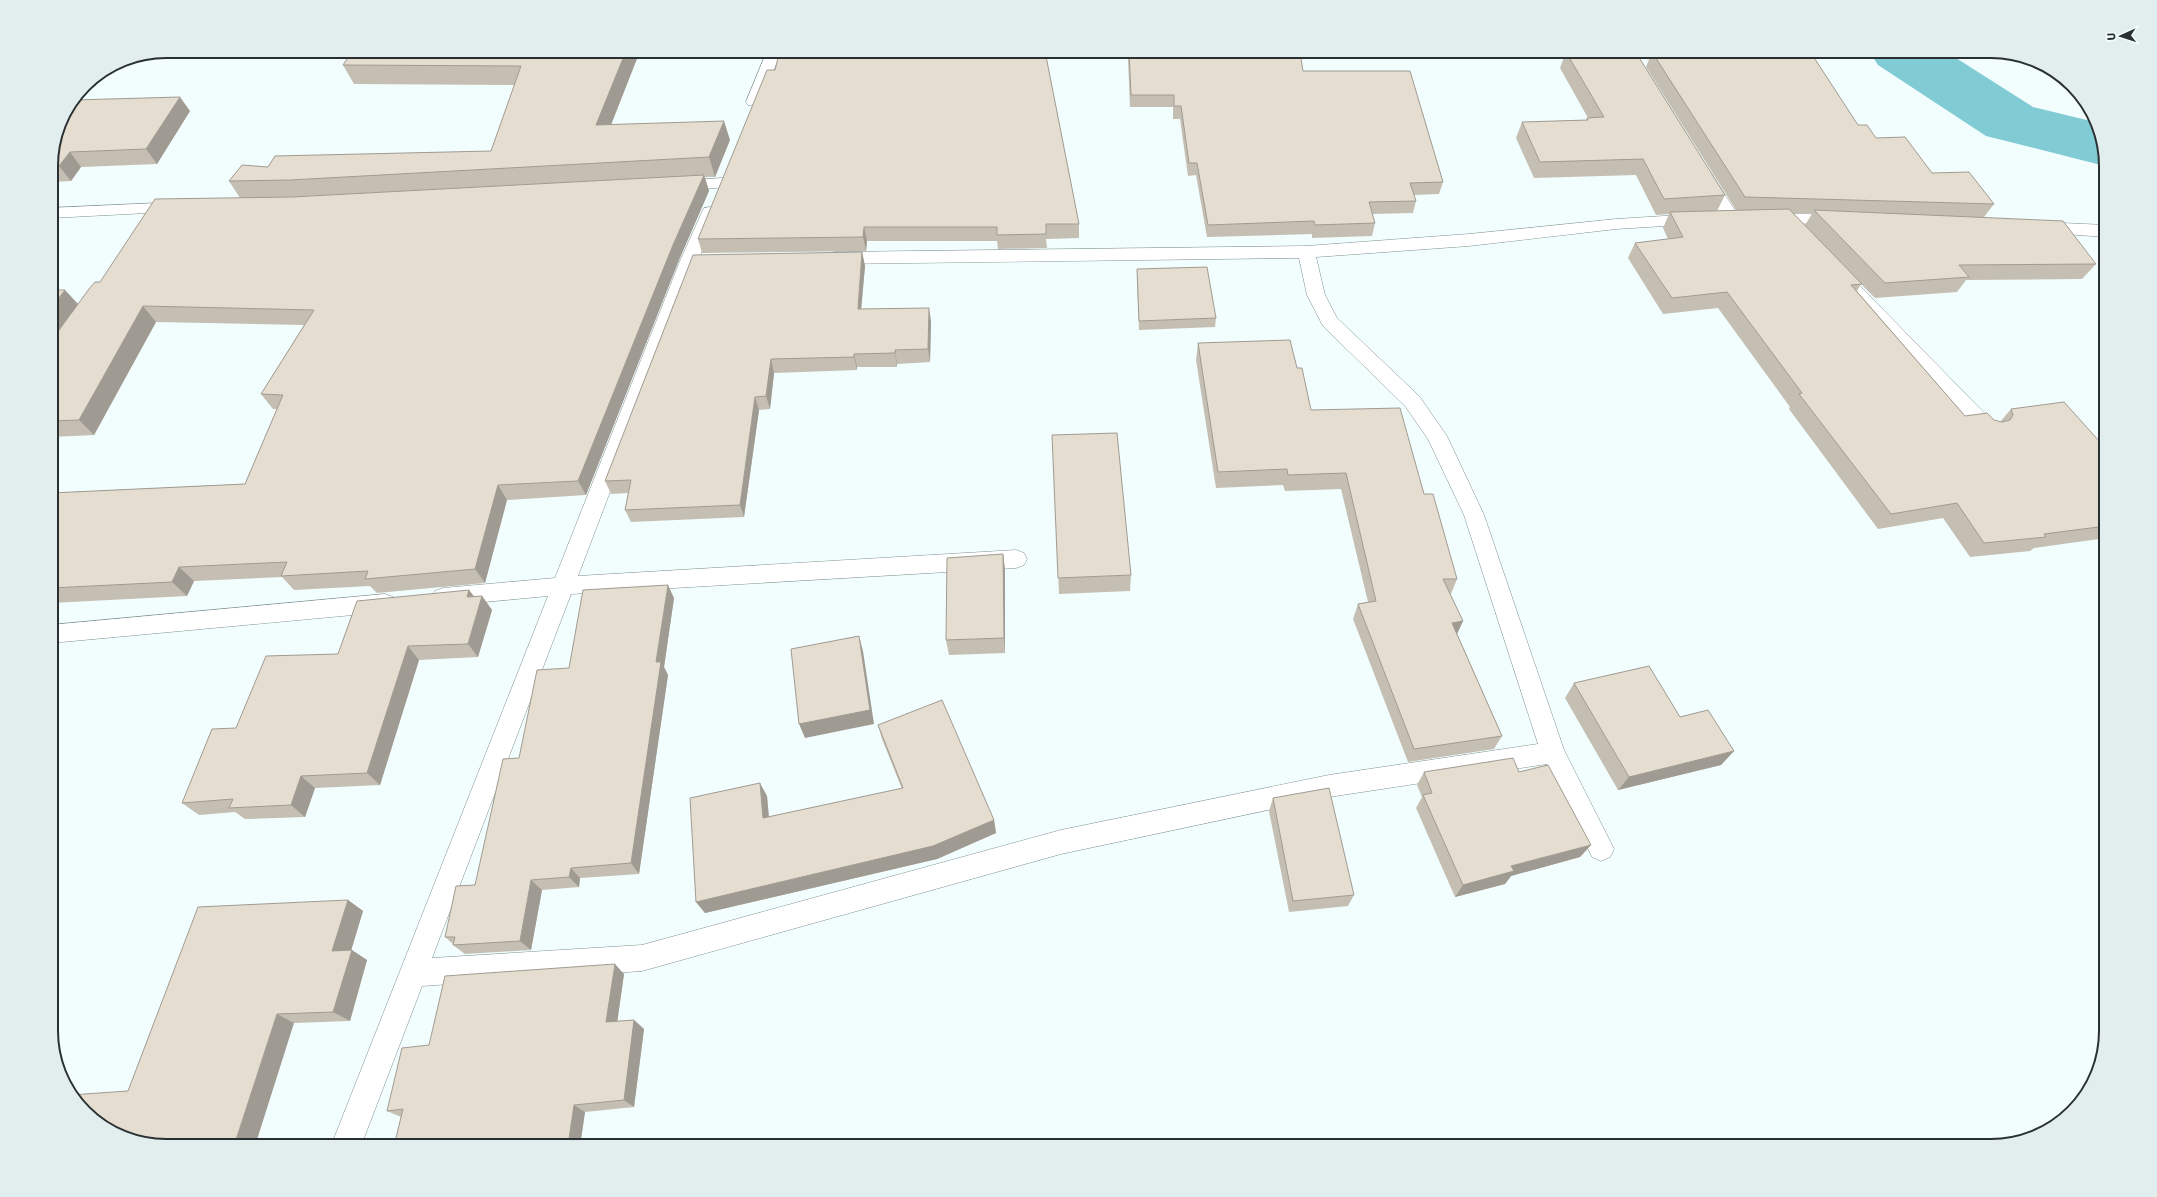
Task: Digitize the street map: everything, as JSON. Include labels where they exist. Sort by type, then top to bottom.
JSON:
[{"type":"street","points":[[748,117],[771,58]]},
{"type":"street","points":[[349,1139],[562,586],[697,260],[722,183],[731,161]]},
{"type":"street","points":[[1698,164],[1744,218]]},
{"type":"street","points":[[659,187],[722,183]]},
{"type":"street","points":[[58,213],[160,207],[198,207]]},
{"type":"street","points":[[146,226],[160,207]]},
{"type":"street","points":[[816,259],[1306,252],[1470,240],[1616,224],[1744,218],[1855,221]]},
{"type":"street","points":[[1785,218],[1801,235]]},
{"type":"street","points":[[2028,228],[2099,231]]},
{"type":"street","points":[[1306,252],[1316,295],[1330,322],[1412,401],[1437,436],[1474,515],[1554,752],[1601,849]]},
{"type":"street","points":[[1840,275],[1988,429]]},
{"type":"street","points":[[58,633],[562,586],[1016,560]]},
{"type":"street","points":[[412,973],[642,958],[1061,842],[1329,786],[1554,752]]},
{"type":"building","points":[[348,58],[623,58],[596,125],[724,121],[709,157],[290,180],[229,181],[242,165],[268,167],[275,156],[491,151],[521,66],[343,65]]},
{"type":"building","points":[[778,58],[1046,58],[1079,224],[1046,224],[1046,234],[997,235],[997,227],[864,227],[863,237],[698,239],[767,70],[775,70]]},
{"type":"building","points":[[1129,58],[1301,58],[1303,71],[1410,71],[1443,182],[1410,183],[1416,201],[1369,202],[1375,223],[1315,225],[1314,221],[1208,225],[1197,163],[1189,163],[1181,106],[1174,106],[1174,95],[1131,95]]},
{"type":"building","points":[[1570,58],[1639,58],[1725,195],[1664,199],[1643,159],[1540,162],[1522,122],[1588,120],[1587,118],[1604,117]]},
{"type":"building","points":[[1656,58],[1814,58],[1858,125],[1867,125],[1876,138],[1905,137],[1932,173],[1969,172],[1994,204],[1745,197]]},
{"type":"building","points":[[180,97],[146,149],[70,152],[58,166],[59,152],[66,125],[80,100]]},
{"type":"building","points":[[704,175],[673,245],[578,481],[498,485],[475,569],[365,579],[368,571],[281,576],[287,562],[179,567],[172,582],[58,588],[58,493],[245,484],[283,395],[261,394],[314,310],[143,306],[79,420],[58,421],[58,331],[89,289],[95,282],[100,282],[155,199],[292,197]]},
{"type":"building","points":[[1789,209],[1862,284],[1851,285],[1965,416],[1987,413],[1994,420],[2002,422],[2010,420],[2013,415],[2011,409],[2064,402],[2099,441],[2099,527],[2044,534],[2046,537],[1984,543],[1957,503],[1891,514],[1799,394],[1802,393],[1727,292],[1672,298],[1635,243],[1683,237],[1670,212]]},
{"type":"building","points":[[1814,210],[2063,221],[2096,264],[1959,265],[1969,277],[1885,283]]},
{"type":"building","points":[[862,252],[858,309],[929,308],[928,349],[895,350],[895,353],[854,354],[854,357],[771,359],[766,396],[755,397],[740,505],[625,510],[631,480],[605,481],[693,255]]},
{"type":"building","points":[[1207,267],[1216,318],[1139,321],[1137,269]]},
{"type":"building","points":[[58,290],[65,290],[58,299]]},
{"type":"building","points":[[1290,340],[1297,368],[1302,368],[1311,410],[1400,408],[1424,494],[1433,494],[1457,579],[1443,579],[1463,621],[1452,623],[1502,736],[1414,749],[1358,604],[1376,601],[1346,473],[1288,475],[1287,469],[1218,472],[1198,343]]},
{"type":"building","points":[[1117,433],[1131,575],[1058,578],[1052,435]]},
{"type":"building","points":[[1003,554],[1004,638],[946,640],[947,558]]},
{"type":"building","points":[[668,585],[656,662],[661,662],[631,863],[571,868],[569,877],[531,880],[520,941],[453,945],[455,937],[445,937],[456,886],[475,885],[503,759],[519,758],[537,670],[569,668],[583,590]]},
{"type":"building","points":[[469,590],[467,597],[482,596],[468,644],[408,646],[367,773],[301,776],[291,805],[229,808],[233,799],[182,803],[212,729],[236,728],[266,656],[338,654],[357,601]]},
{"type":"building","points":[[859,636],[870,710],[799,724],[791,649]]},
{"type":"building","points":[[1649,666],[1680,717],[1708,710],[1734,751],[1629,777],[1574,683]]},
{"type":"building","points":[[942,700],[994,820],[933,846],[696,902],[690,798],[760,783],[763,818],[903,788],[878,725]]},
{"type":"building","points":[[1513,758],[1519,772],[1548,765],[1591,845],[1511,866],[1514,871],[1463,885],[1423,795],[1432,793],[1424,772]]},
{"type":"building","points":[[1329,788],[1354,895],[1293,901],[1273,798]]},
{"type":"building","points":[[348,900],[332,951],[352,950],[333,1012],[277,1014],[236,1139],[166,1139],[138,1135],[118,1128],[106,1121],[95,1112],[79,1094],[128,1091],[198,907]]},
{"type":"building","points":[[615,964],[606,1022],[634,1020],[624,1100],[574,1105],[569,1139],[396,1139],[403,1109],[387,1111],[402,1048],[429,1045],[445,976]]},
{"type":"waterway","points":[[1912,58],[2010,122],[2096,143]]}]
